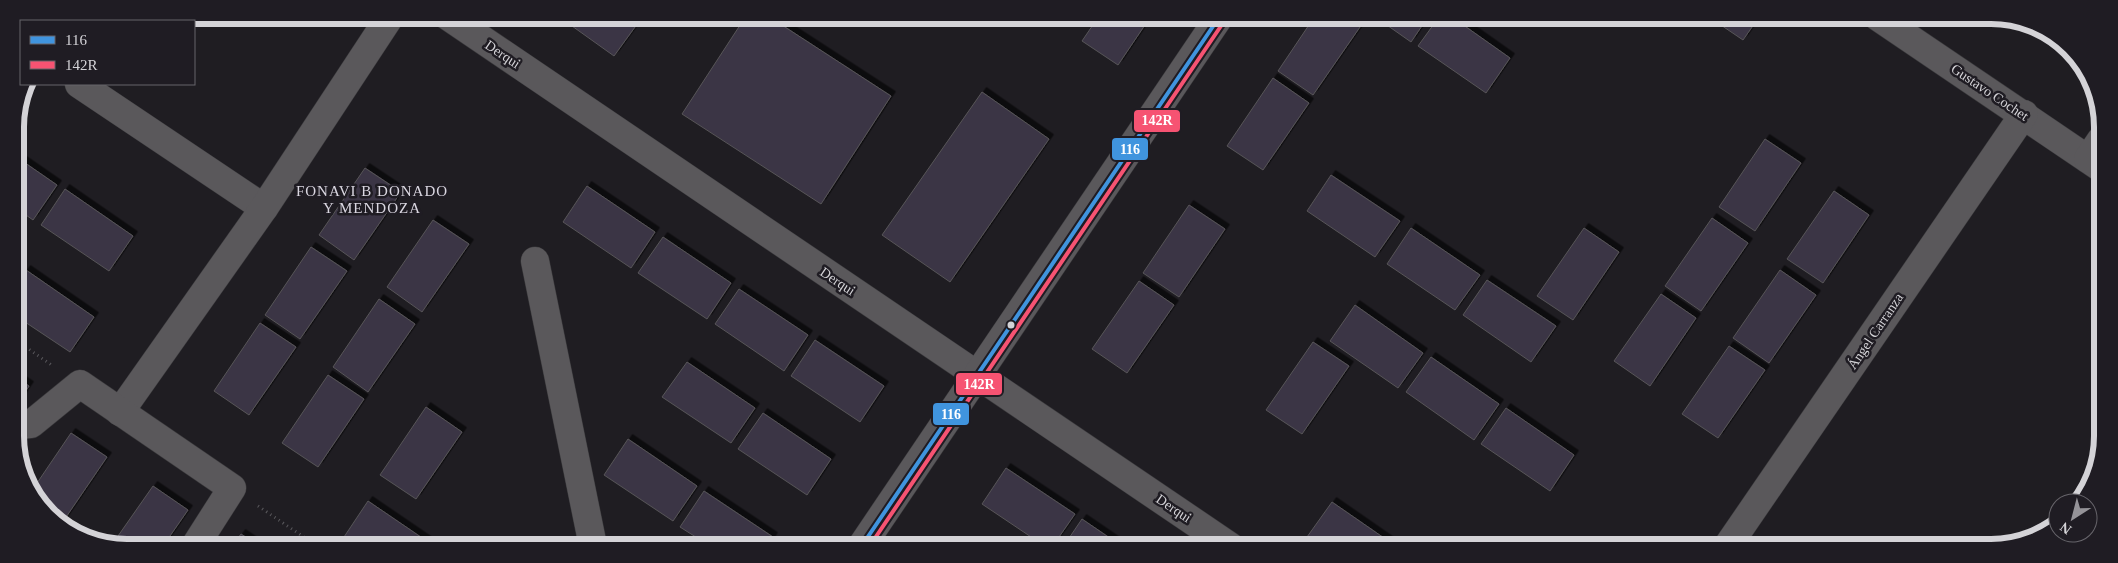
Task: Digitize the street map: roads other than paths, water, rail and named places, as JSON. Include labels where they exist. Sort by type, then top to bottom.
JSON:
[{"type":"street","points":[[120,412],[264,208],[385,24]]},
{"type":"street","name":"Derqui","points":[[459,24],[1219,539]]},
{"type":"street","points":[[866,539],[1215,24]]},
{"type":"street","name":"Gustavo Cochet","points":[[1889,24],[2024,114],[2094,153]]},
{"type":"street","points":[[80,85],[264,208]]},
{"type":"street","name":"Ángel Carranza","points":[[1732,539],[2024,114]]},
{"type":"street","points":[[535,261],[592,539]]},
{"type":"street","points":[[24,424],[31,424],[80,384],[232,488],[199,539]]},
{"type":"district","name":"FONAVI B DONADO Y MENDOZA","points":[[372,200]]}]
